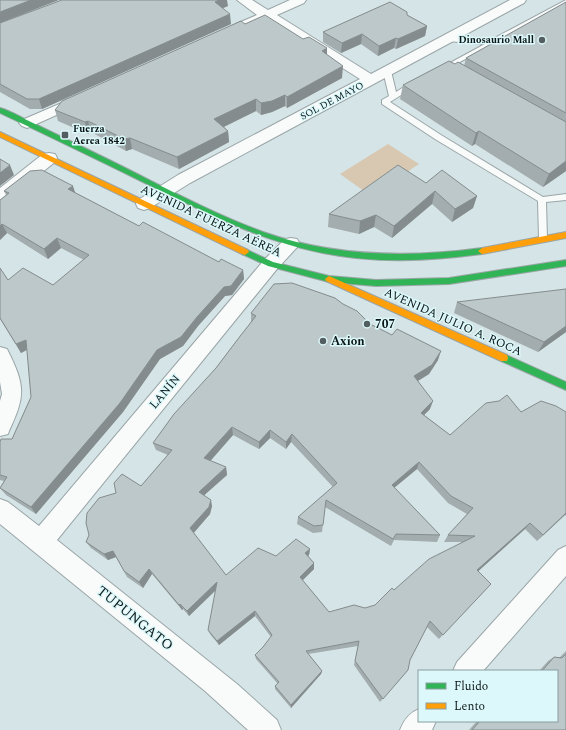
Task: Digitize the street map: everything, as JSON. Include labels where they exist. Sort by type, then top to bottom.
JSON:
[{"type":"main road","name":"AVENIDA FUERZA AÉREA","points":[[0,110],[232,222],[291,244],[348,254],[400,258],[457,255],[566,235]]},
{"type":"main road","name":"AVENIDA FUERZA AÉREA","points":[[0,134],[271,264],[329,279],[376,283],[449,281],[566,263]]},
{"type":"main road","name":"AVENIDA JULIO A. ROCA","points":[[329,279],[566,386]]},
{"type":"street","points":[[244,0],[371,80]]},
{"type":"street","points":[[231,31],[300,0]]},
{"type":"street","name":"SOL DE MAYO","points":[[144,204],[166,189],[520,0]]},
{"type":"street","points":[[27,123],[93,93]]},
{"type":"street","points":[[0,197],[49,158]]},
{"type":"street","name":"LANÍN","points":[[42,541],[271,264],[291,244]]},
{"type":"street","points":[[0,355],[7,374],[12,395],[3,423],[0,427]]},
{"type":"street","name":"TUPUNGATO","points":[[0,510],[42,541],[203,673],[255,718],[266,730]]},
{"type":"street","points":[[467,670],[566,558]]},
{"type":"street","points":[[414,730],[421,722]]},
{"type":"lane","points":[[433,74],[450,69],[492,42],[566,2]]},
{"type":"lane","points":[[447,39],[492,42]]},
{"type":"lane","points":[[387,71],[393,96]]},
{"type":"lane","points":[[420,81],[385,102],[438,137],[542,200],[566,197]]},
{"type":"lane","points":[[542,200],[543,239]]},
{"type":"shaded area","points":[[388,144],[419,164],[371,196],[340,174]]},
{"type":"building","points":[[0,0],[31,0],[0,12]]},
{"type":"building","points":[[62,0],[219,0],[215,2],[230,14],[39,99],[27,99],[0,84],[0,23]]},
{"type":"building","points":[[390,2],[407,12],[407,15],[427,26],[379,46],[362,34],[342,43],[323,32]]},
{"type":"building","name":"Dinosaurio Mall","points":[[566,2],[566,113],[466,58]]},
{"type":"building","points":[[265,15],[303,39],[309,37],[327,48],[322,51],[343,66],[287,97],[285,95],[272,101],[261,103],[256,99],[214,119],[228,131],[177,157],[130,138],[124,139],[88,121],[85,122],[55,110],[62,101],[241,21],[245,24]]},
{"type":"building","points":[[449,61],[455,64],[458,62],[566,122],[566,161],[549,174],[479,131],[476,133],[403,85]]},
{"type":"building","points":[[0,159],[10,165],[0,173]]},
{"type":"building","points":[[398,165],[426,183],[442,170],[477,196],[455,209],[435,191],[394,226],[376,215],[360,221],[329,214]]},
{"type":"building","points":[[42,170],[73,186],[68,189],[139,226],[143,222],[219,262],[221,259],[243,270],[231,286],[224,287],[181,337],[157,350],[120,403],[31,507],[0,488],[7,477],[0,475],[1,439],[12,439],[31,397],[26,340],[16,344],[0,318],[0,268],[8,280],[23,268],[53,285],[89,255],[57,238],[44,249],[2,224],[0,226],[0,200],[9,193],[4,191],[30,171]]},
{"type":"building","points":[[292,283],[335,298],[357,311],[370,324],[392,335],[397,329],[441,351],[432,365],[414,376],[433,401],[421,413],[450,435],[486,403],[499,401],[507,395],[521,412],[541,401],[556,406],[566,412],[566,513],[543,535],[530,523],[477,570],[491,584],[443,635],[430,621],[410,660],[408,670],[383,699],[355,661],[359,641],[306,651],[322,671],[291,705],[275,686],[279,682],[255,655],[272,635],[255,611],[217,641],[208,630],[217,582],[187,611],[180,604],[179,605],[149,569],[139,582],[124,571],[113,551],[104,554],[86,542],[89,535],[86,523],[87,513],[99,498],[116,493],[114,483],[122,474],[141,486],[172,450],[153,443],[174,414],[216,368],[256,316],[251,313],[274,284]],"holes":[[[232,427],[259,442],[270,430],[286,442],[292,434],[337,483],[298,517],[314,526],[323,525],[326,500],[393,539],[396,534],[440,535],[392,485],[419,462],[451,496],[473,508],[448,535],[475,536],[429,559],[394,590],[392,588],[375,605],[365,608],[354,605],[329,612],[300,577],[314,563],[305,553],[310,549],[296,539],[276,556],[258,548],[226,575],[190,528],[209,507],[211,500],[199,492],[226,467],[204,458]]]},
{"type":"building","points":[[566,289],[566,326],[544,342],[457,302]]},
{"type":"building","points":[[566,654],[566,730],[472,730],[479,722],[558,722],[558,670],[543,670],[554,657],[562,658]]},
{"type":"traffic: fast","points":[[0,110],[200,208],[261,234],[323,251],[386,258],[418,258],[482,251]]},
{"type":"traffic: fast","points":[[245,252],[271,264],[329,279],[376,283],[449,281],[566,263]]},
{"type":"traffic: fast","points":[[504,358],[566,386]]},
{"type":"traffic: slow","points":[[0,134],[245,252]]},
{"type":"traffic: slow","points":[[482,251],[566,235]]},
{"type":"traffic: slow","points":[[329,279],[504,358]]},
{"type":"place","name":"Dinosaurio Mall","points":[[542,40]]},
{"type":"place","name":"Fuerza Aerea 1842","points":[[65,135]]},
{"type":"place","name":"707","points":[[367,324]]},
{"type":"place","name":"Axion","points":[[323,341]]}]
